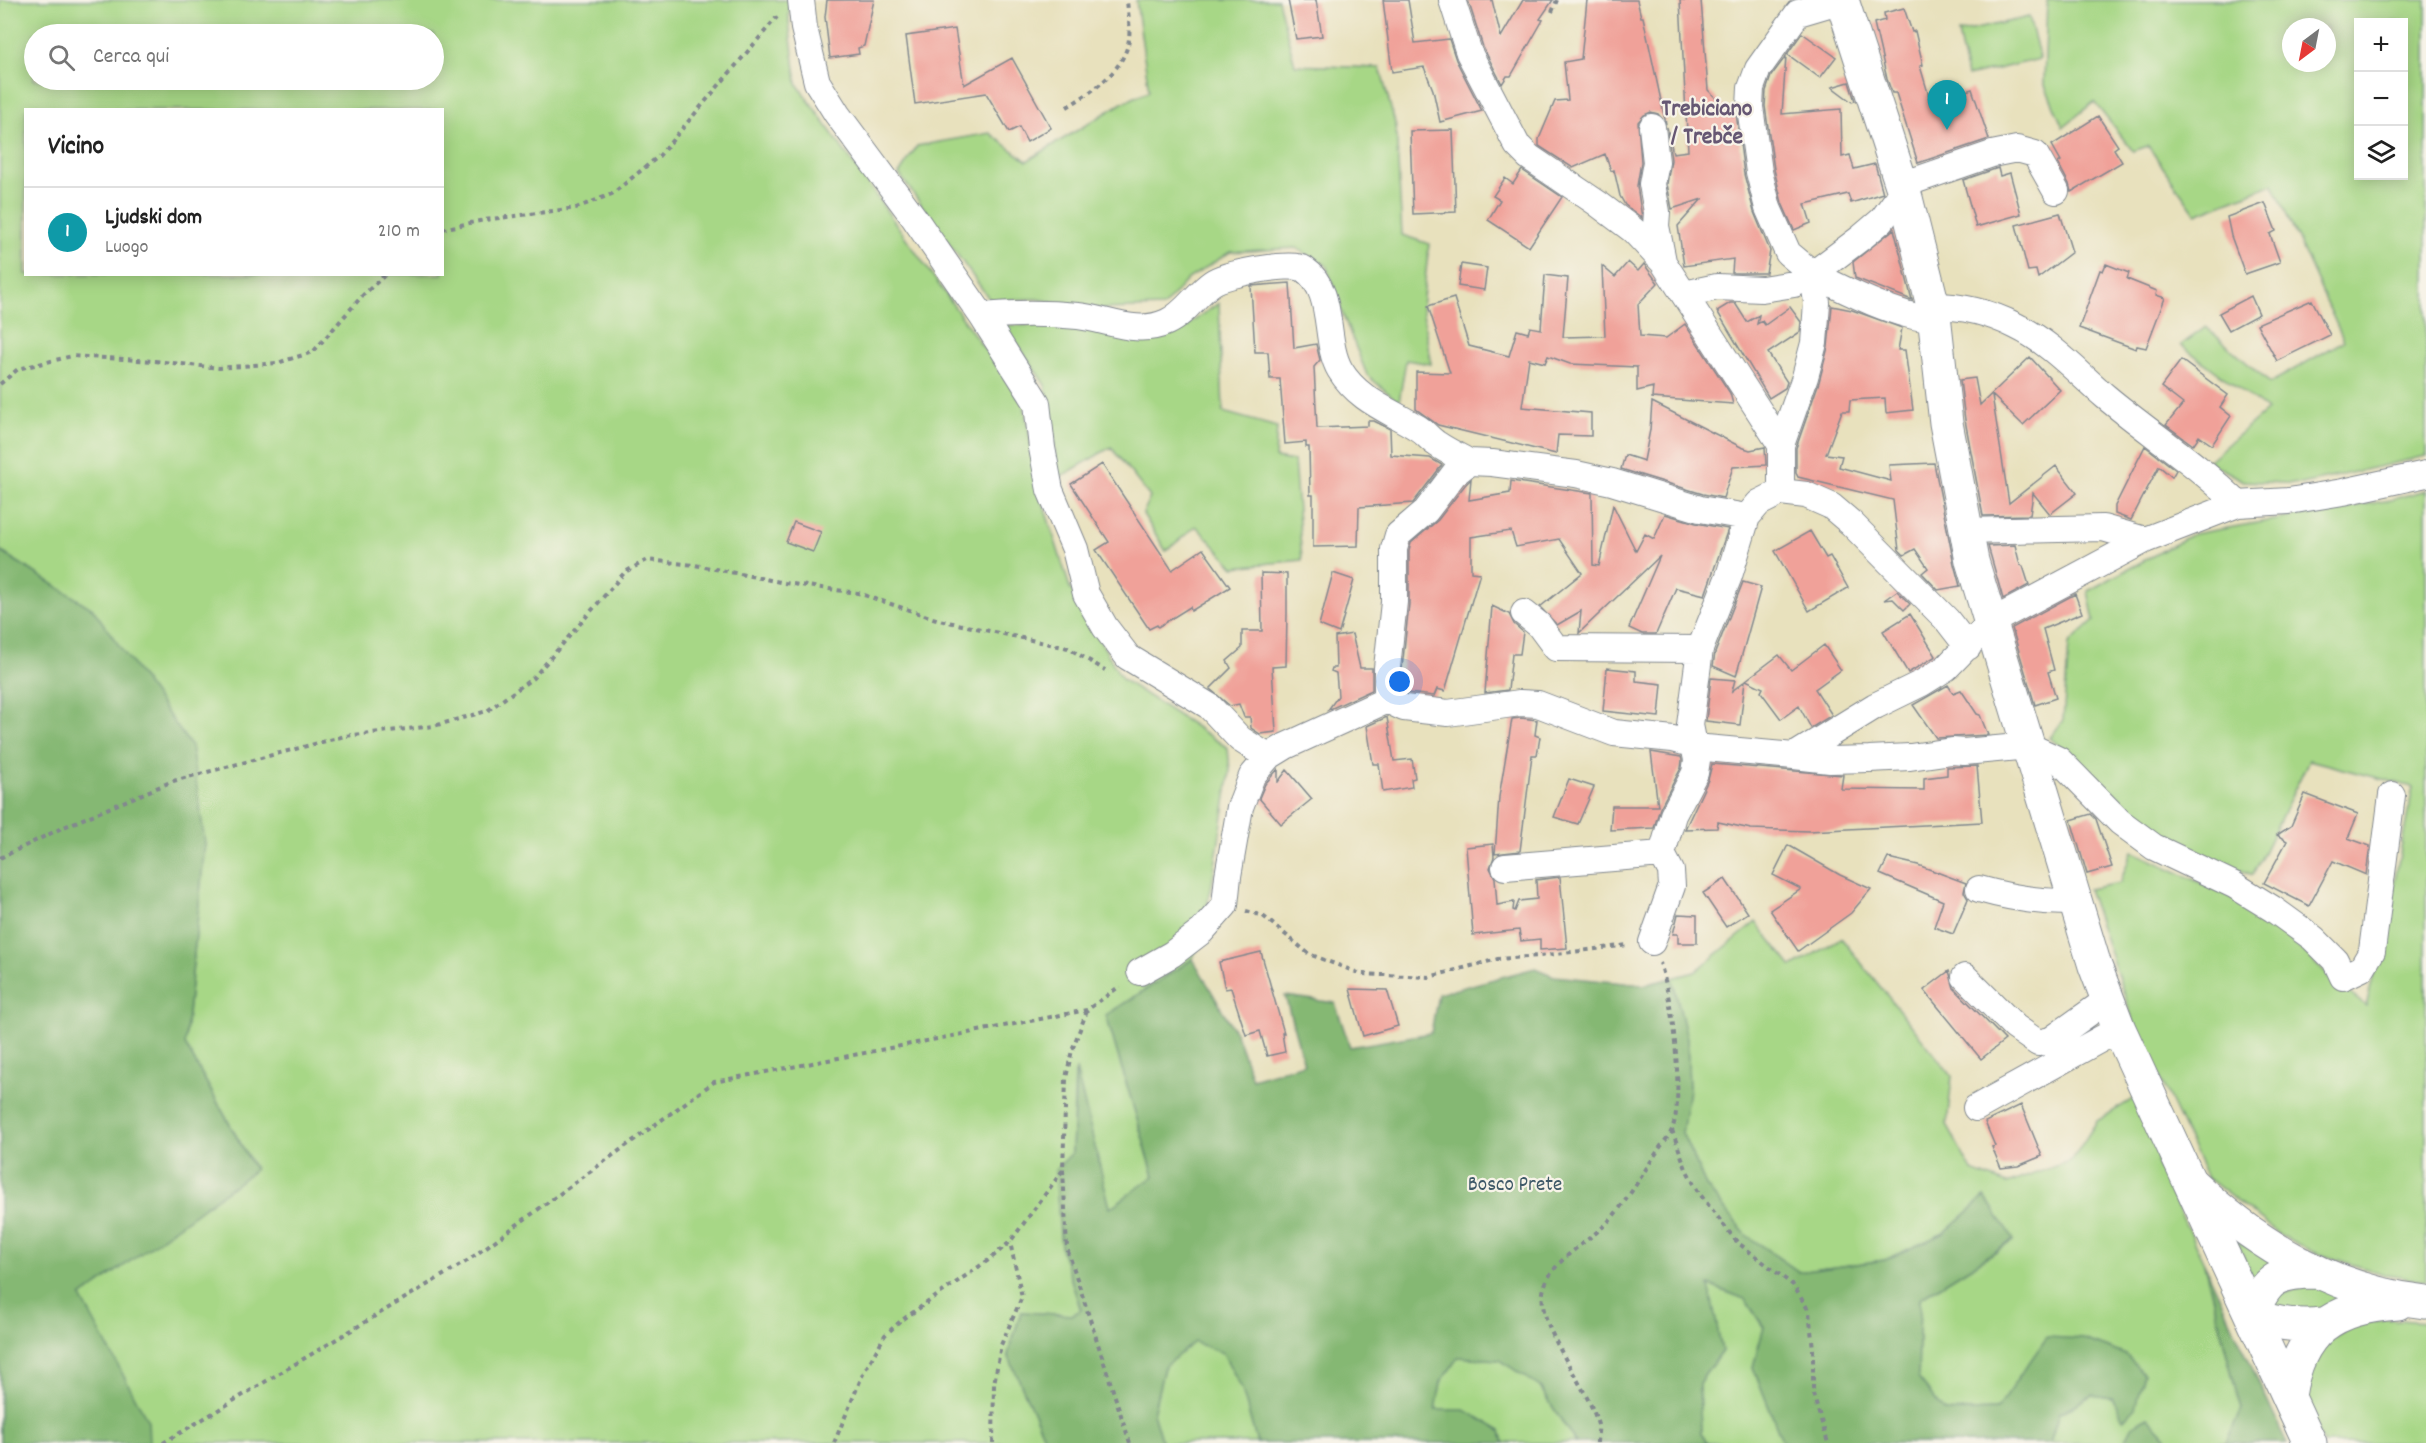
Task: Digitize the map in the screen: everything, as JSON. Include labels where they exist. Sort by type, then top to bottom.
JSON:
[{"type":"main road","points":[[1842,0],[1888,149],[1904,191],[1933,312],[1946,423],[1972,561],[2074,902],[2113,1014],[2310,1443]]},
{"type":"main road","points":[[2193,1184],[2229,1218],[2316,1272],[2355,1286],[2425,1302]]},
{"type":"main road","points":[[2252,1315],[2259,1296],[2277,1278],[2290,1272],[2316,1272]]},
{"type":"main road","points":[[2252,1315],[2267,1321],[2301,1327],[2323,1324],[2369,1305],[2425,1302]]},
{"type":"main road","points":[[2289,1396],[2293,1373],[2302,1352],[2323,1324]]},
{"type":"street","points":[[1452,0],[1469,53],[1517,145],[1529,157],[1633,230],[1663,262],[1781,445]]},
{"type":"street","points":[[1842,0],[1798,13],[1758,69],[1751,88],[1751,118],[1759,172],[1768,208],[1788,253],[1813,274],[1846,290],[1924,318],[1933,312],[1957,306],[1986,312],[2019,327],[2056,353],[2146,429],[2216,482],[2238,504]]},
{"type":"street","points":[[792,5],[806,37],[817,82],[837,114],[915,219],[982,316],[1037,403],[1050,490],[1075,549],[1086,594],[1106,627],[1128,657],[1209,706],[1240,739],[1268,757]]},
{"type":"street","points":[[1652,127],[1656,162],[1652,184],[1657,212],[1656,226],[1663,262]]},
{"type":"street","points":[[1684,294],[1717,287],[1762,289],[1794,284],[1813,274],[1882,220],[1904,191],[1992,154],[2017,149],[2035,154],[2056,191]]},
{"type":"street","points":[[982,316],[1025,313],[1081,316],[1141,328],[1167,322],[1212,283],[1227,275],[1302,267],[1312,276],[1319,289],[1328,319],[1335,359],[1341,372],[1353,387],[1382,410],[1417,427],[1437,444],[1469,462],[1576,474],[1612,482],[1700,508],[1747,517]]},
{"type":"street","points":[[1781,492],[1781,445],[1805,377],[1814,343],[1817,303],[1813,274]]},
{"type":"street","points":[[1387,700],[1387,669],[1394,602],[1394,549],[1398,535],[1426,511],[1454,474],[1469,462]]},
{"type":"street","points":[[1794,756],[1875,706],[1946,668],[1991,621],[2145,540],[2238,504],[2289,501],[2426,474]]},
{"type":"street","points":[[1652,942],[1672,886],[1671,871],[1662,854],[1673,815],[1695,773],[1696,760],[1690,725],[1700,649],[1729,576],[1747,517],[1759,503],[1781,492],[1806,495],[1831,506],[1947,620],[1968,647]]},
{"type":"street","points":[[1966,531],[2103,528],[2145,540]]},
{"type":"street","points":[[1524,613],[1539,625],[1556,648],[1700,649]]},
{"type":"street","points":[[1140,972],[1172,954],[1202,931],[1225,905],[1240,807],[1252,776],[1268,757],[1297,741],[1387,700],[1404,708],[1448,713],[1520,703],[1538,704],[1614,732],[1673,739],[1693,745],[1830,760],[1910,757],[1952,751],[2029,746],[2059,760],[2120,822],[2154,847],[2234,885],[2313,938],[2334,960],[2343,976],[2362,968],[2372,951],[2392,795]]},
{"type":"street","points":[[1505,867],[1662,854]]},
{"type":"street","points":[[1979,889],[2014,899],[2046,903],[2074,902]]},
{"type":"street","points":[[1965,977],[2015,1027],[2038,1043],[2051,1040],[2113,1014]]},
{"type":"street","points":[[1976,1108],[2113,1014]]},
{"type":"path","points":[[1067,107],[1099,87],[1127,48],[1129,26],[1126,0]]},
{"type":"path","points":[[1552,12],[1557,0]]},
{"type":"path","points":[[444,229],[484,220],[576,208],[612,194],[659,156],[792,5]]},
{"type":"path","points":[[0,384],[18,369],[72,356],[219,368],[277,363],[313,352],[384,276]]},
{"type":"path","points":[[0,858],[64,827],[173,781],[345,736],[435,726],[487,711],[533,678],[625,572],[647,560],[695,565],[785,583],[858,593],[939,620],[1068,648],[1113,674]]},
{"type":"path","points":[[1225,905],[1263,916],[1309,954],[1361,974],[1429,977],[1498,959],[1652,942],[1662,967],[1675,1042],[1676,1107],[1672,1130],[1608,1222],[1557,1266],[1544,1285],[1541,1302],[1547,1322],[1587,1398],[1598,1426],[1597,1443]]},
{"type":"path","points":[[163,1443],[467,1262],[714,1082],[1087,1010],[1140,972]]},
{"type":"path","points":[[1087,1010],[1072,1050],[1066,1078],[1063,1170],[1067,1248],[1130,1443]]},
{"type":"path","points":[[1672,1130],[1686,1169],[1699,1193],[1737,1242],[1793,1285],[1809,1311],[1813,1349],[1813,1394],[1827,1443]]},
{"type":"path","points":[[834,1443],[863,1374],[885,1335],[902,1320],[990,1259],[1010,1242],[1063,1170]]},
{"type":"path","points":[[993,1443],[994,1384],[1001,1345],[1022,1297],[1010,1242]]},
{"type":"green space","points":[[0,0],[789,0],[789,23],[797,84],[1024,405],[1040,493],[1070,588],[1122,679],[1228,748],[1230,772],[1211,890],[1193,959],[1106,1015],[1154,1176],[1110,1208],[1075,1072],[1072,1153],[1061,1248],[1081,1311],[1072,1315],[1021,1312],[1008,1355],[1047,1443],[134,1443],[81,1297],[255,1169],[185,1044],[205,843],[92,609],[0,551]]},
{"type":"green space","points":[[1136,0],[1278,0],[1295,65],[1380,68],[1396,127],[1402,235],[1429,244],[1422,307],[1431,364],[1406,360],[1399,402],[1367,375],[1326,265],[1296,248],[1230,252],[1188,279],[1163,307],[1103,309],[1036,299],[990,300],[899,174],[917,146],[990,133],[1027,161],[1122,103],[1149,91]]},
{"type":"green space","points":[[2047,0],[2426,0],[2426,456],[2302,484],[2244,481],[2208,461],[2267,410],[2181,345],[2206,327],[2270,383],[2344,341],[2273,184],[2196,214],[2148,146],[2133,151],[2094,102],[2063,127],[2044,83]]},
{"type":"green space","points":[[2029,17],[2040,59],[1967,76],[1958,33]]},
{"type":"green space","points":[[1219,303],[1223,412],[1277,427],[1275,458],[1294,461],[1302,560],[1234,567],[1196,526],[1166,551],[1143,514],[1150,497],[1111,447],[1057,479],[1053,419],[1045,385],[1005,325],[1087,327],[1139,340],[1185,327]]},
{"type":"green space","points":[[2426,490],[2426,1281],[2386,1275],[2313,1252],[2282,1236],[2207,1178],[2134,1023],[2088,889],[2120,883],[2132,851],[2257,909],[2345,990],[2366,1006],[2386,926],[2413,787],[2309,760],[2253,875],[2173,843],[2050,738],[2063,720],[2069,644],[2094,621],[2088,591],[2193,534],[2391,500]]},
{"type":"green space","points":[[0,551],[93,609],[191,746],[205,843],[185,1044],[255,1170],[81,1297],[148,1421],[149,1443],[0,1443]]},
{"type":"green space","points":[[1756,922],[1792,967],[1841,938],[1952,1076],[1947,1125],[1972,1171],[2007,1184],[2072,1160],[2097,1121],[2136,1097],[2159,1150],[2157,1164],[2204,1263],[2241,1410],[2226,1442],[2172,1443],[2148,1417],[2133,1425],[2124,1443],[2050,1443],[2059,1413],[2093,1395],[2112,1398],[2144,1373],[1996,1410],[1945,1412],[1918,1378],[1920,1298],[2013,1241],[1985,1197],[1944,1233],[1885,1260],[1799,1272],[1746,1235],[1706,1186],[1682,1133],[1689,1089],[1687,1038],[1672,978],[1695,972]]},
{"type":"green space","name":"Bosco Prete","points":[[1193,959],[1236,1034],[1252,1079],[1304,1064],[1285,996],[1335,1003],[1350,1047],[1431,1033],[1438,994],[1535,968],[1554,976],[1644,985],[1672,978],[1687,1038],[1689,1089],[1682,1133],[1706,1186],[1746,1235],[1799,1272],[1885,1260],[1944,1233],[1985,1197],[2014,1240],[1920,1298],[1918,1378],[1945,1412],[1996,1410],[2047,1337],[2084,1339],[2126,1355],[2144,1374],[2135,1407],[2124,1419],[2112,1398],[2093,1395],[2059,1413],[2050,1443],[1783,1443],[1753,1367],[1764,1327],[1745,1299],[1709,1285],[1722,1351],[1699,1383],[1701,1433],[1707,1443],[1576,1443],[1540,1387],[1500,1360],[1458,1357],[1441,1382],[1436,1410],[1465,1410],[1501,1431],[1504,1443],[1257,1443],[1242,1389],[1223,1353],[1194,1342],[1164,1367],[1153,1413],[1162,1443],[1047,1443],[1008,1355],[1021,1312],[1072,1315],[1081,1310],[1061,1248],[1055,1170],[1072,1153],[1076,1069],[1110,1208],[1154,1176],[1106,1015]]},
{"type":"green space","points":[[2236,1240],[2273,1262],[2253,1279]]},
{"type":"green space","points":[[2204,1263],[2287,1443],[2213,1443],[2226,1442],[2241,1410]]},
{"type":"green space","points":[[1708,1285],[1745,1299],[1764,1328],[1753,1367],[1783,1443],[1707,1443],[1701,1433],[1699,1383],[1722,1351]]},
{"type":"green space","points":[[2311,1286],[2346,1297],[2315,1313],[2275,1311],[2272,1299],[2275,1294]]},
{"type":"green space","points":[[2386,1319],[2426,1322],[2426,1443],[2323,1443],[2307,1399],[2312,1367],[2324,1348],[2341,1333],[2359,1325]]},
{"type":"green space","points":[[1194,1342],[1223,1353],[1242,1389],[1257,1443],[1162,1443],[1153,1413],[1164,1367]]},
{"type":"green space","points":[[1458,1357],[1500,1360],[1540,1387],[1576,1443],[1504,1443],[1501,1431],[1435,1410],[1441,1382]]},
{"type":"green space","points":[[2148,1417],[2172,1443],[2124,1443],[2133,1425]]},
{"type":"building","points":[[827,0],[874,0],[864,46],[858,48],[859,54],[830,58],[825,17]]},
{"type":"building","points":[[1288,0],[1316,0],[1322,36],[1296,39]]},
{"type":"building","points":[[1383,0],[1408,0],[1415,43],[1449,39],[1456,60],[1482,111],[1440,122],[1433,90],[1424,67],[1392,72]]},
{"type":"building","points":[[1468,0],[1492,0],[1501,37],[1523,0],[1553,0],[1540,19],[1543,20],[1511,76],[1507,76],[1502,84],[1483,47]]},
{"type":"building","points":[[1587,0],[1637,0],[1641,17],[1643,17],[1666,124],[1658,114],[1651,112],[1644,115],[1638,122],[1641,162],[1637,186],[1642,218],[1625,205],[1620,196],[1614,170],[1611,171],[1605,154],[1573,168],[1539,146],[1539,139],[1555,101],[1568,100],[1564,62],[1581,59]]},
{"type":"building","points":[[1680,0],[1701,0],[1708,90],[1733,116],[1736,113],[1744,174],[1754,212],[1770,251],[1766,273],[1732,273],[1733,259],[1684,266],[1678,226],[1702,199],[1672,209],[1667,184],[1671,160],[1667,127],[1673,153],[1688,151]]},
{"type":"building","points":[[1904,8],[1912,32],[1915,31],[1923,65],[1920,66],[1931,103],[1972,89],[1989,139],[1918,163],[1896,93],[1892,93],[1887,79],[1874,23],[1885,20],[1884,13]]},
{"type":"building","points":[[955,29],[964,85],[1012,58],[1051,128],[1027,142],[1019,127],[1009,132],[986,93],[915,104],[906,36]]},
{"type":"building","points":[[1802,33],[1836,57],[1820,78],[1787,54]]},
{"type":"building","points":[[1786,56],[1782,114],[1841,109],[1842,157],[1850,155],[1854,169],[1875,164],[1883,193],[1851,203],[1848,194],[1805,204],[1811,223],[1794,230],[1782,203],[1774,169],[1765,106],[1766,91],[1771,76]]},
{"type":"building","points":[[1849,82],[1855,101],[1852,102],[1832,87]]},
{"type":"building","points":[[2098,116],[2118,146],[2114,149],[2122,162],[2071,192],[2058,163],[2061,161],[2052,145]]},
{"type":"building","points":[[1453,130],[1456,212],[1413,214],[1410,131]]},
{"type":"building","points":[[1998,168],[2000,176],[2010,173],[2021,214],[1976,227],[1963,180]]},
{"type":"building","points":[[1522,170],[1562,197],[1529,247],[1488,220],[1500,200],[1493,196],[1505,178],[1513,184]]},
{"type":"building","points":[[2265,203],[2276,231],[2270,234],[2280,262],[2245,274],[2231,236],[2227,217]]},
{"type":"building","points":[[2060,213],[2072,252],[2038,278],[2036,270],[2028,271],[2016,225]]},
{"type":"building","points":[[1894,229],[1912,300],[1855,278],[1853,262]]},
{"type":"building","points":[[1628,262],[1638,271],[1644,264],[1658,283],[1638,304],[1640,336],[1666,338],[1685,324],[1730,393],[1733,404],[1652,398],[1653,387],[1637,391],[1637,367],[1570,364],[1548,356],[1545,363],[1529,359],[1522,407],[1591,413],[1591,436],[1558,435],[1556,454],[1438,425],[1416,409],[1416,372],[1450,373],[1428,306],[1454,298],[1469,346],[1509,356],[1517,330],[1528,333],[1530,327],[1541,329],[1545,275],[1568,278],[1563,337],[1605,336],[1602,266],[1615,277]]},
{"type":"building","points":[[1461,264],[1487,268],[1484,290],[1458,286]]},
{"type":"building","points":[[2106,264],[2129,273],[2127,279],[2157,291],[2156,295],[2165,298],[2146,348],[2137,346],[2136,349],[2079,328],[2100,270],[2103,271]]},
{"type":"building","points":[[1290,283],[1294,348],[1316,344],[1320,360],[1314,367],[1317,428],[1368,426],[1368,421],[1374,421],[1390,429],[1391,455],[1430,458],[1442,465],[1413,503],[1359,507],[1358,546],[1313,547],[1313,495],[1310,495],[1309,447],[1306,447],[1306,442],[1285,444],[1280,379],[1270,379],[1268,352],[1255,352],[1251,286]]},
{"type":"building","points":[[2251,296],[2259,314],[2229,330],[2219,313]]},
{"type":"building","points":[[2312,300],[2330,335],[2277,361],[2257,324]]},
{"type":"building","points":[[1730,303],[1735,303],[1747,322],[1759,315],[1757,324],[1762,321],[1765,325],[1790,307],[1801,322],[1800,332],[1768,353],[1787,382],[1785,388],[1769,398],[1717,311]]},
{"type":"building","points":[[1832,306],[1852,310],[1902,328],[1898,350],[1905,350],[1913,410],[1886,413],[1885,398],[1850,400],[1849,411],[1842,411],[1826,454],[1842,456],[1839,467],[1891,481],[1889,465],[1934,463],[1960,586],[1938,590],[1922,573],[1928,568],[1915,549],[1904,555],[1899,550],[1893,500],[1798,477],[1796,473],[1796,448],[1819,382],[1828,347]]},
{"type":"building","points":[[2030,357],[2060,390],[2023,425],[1992,395],[2009,503],[2056,466],[2077,493],[2050,514],[2033,493],[2030,515],[1983,516],[1960,380],[1975,378],[1980,405]]},
{"type":"building","points":[[2181,360],[2228,395],[2220,407],[2231,416],[2212,445],[2199,436],[2193,445],[2166,425],[2183,404],[2161,387]]},
{"type":"building","points":[[1652,402],[1741,447],[1750,450],[1765,447],[1766,465],[1733,467],[1723,498],[1621,469],[1625,455],[1644,461]]},
{"type":"building","points":[[2145,446],[2176,470],[2172,477],[2159,466],[2131,520],[2115,514],[2115,506]]},
{"type":"building","points":[[1102,464],[1172,570],[1203,549],[1230,587],[1191,611],[1190,607],[1158,627],[1157,625],[1149,629],[1096,550],[1109,542],[1071,484]]},
{"type":"building","points":[[1471,479],[1469,500],[1510,493],[1511,481],[1592,493],[1593,565],[1599,566],[1613,505],[1636,551],[1645,534],[1654,539],[1665,514],[1728,529],[1705,595],[1676,588],[1656,634],[1642,634],[1629,628],[1660,556],[1579,633],[1581,611],[1557,625],[1540,607],[1582,573],[1559,539],[1516,547],[1511,531],[1471,537],[1471,572],[1480,573],[1445,691],[1437,689],[1434,696],[1408,693],[1402,690],[1402,669],[1409,604],[1411,543],[1438,520]]},
{"type":"building","points":[[794,522],[821,532],[813,552],[786,542]]},
{"type":"building","points":[[1810,531],[1826,558],[1830,556],[1848,588],[1809,611],[1775,551]]},
{"type":"building","points":[[2015,545],[2020,565],[2023,566],[2029,585],[2003,599],[1988,546]]},
{"type":"building","points":[[1261,573],[1287,574],[1287,614],[1286,666],[1272,667],[1276,732],[1260,734],[1251,728],[1250,717],[1244,717],[1239,704],[1230,706],[1210,689],[1231,668],[1227,661],[1242,648],[1242,631],[1262,631]]},
{"type":"building","points":[[1333,573],[1354,580],[1339,633],[1319,625]]},
{"type":"building","points":[[1743,582],[1761,587],[1736,676],[1713,666],[1715,653]]},
{"type":"building","points":[[1897,591],[1910,604],[1904,610],[1893,599],[1884,600]]},
{"type":"building","points":[[2075,594],[2082,613],[2043,629],[2054,670],[2048,672],[2056,698],[2035,705],[2012,628]]},
{"type":"building","points":[[1492,606],[1509,614],[1514,624],[1523,632],[1520,654],[1512,654],[1508,690],[1485,693]]},
{"type":"building","points":[[1910,614],[1936,656],[1908,673],[1883,631]]},
{"type":"building","points":[[1352,634],[1360,668],[1372,668],[1372,690],[1328,710],[1338,696],[1336,673],[1331,671],[1332,668],[1336,668],[1335,637]]},
{"type":"building","points":[[1824,645],[1841,670],[1815,689],[1832,715],[1811,728],[1799,706],[1781,719],[1761,692],[1763,688],[1746,680],[1779,655],[1791,670]]},
{"type":"building","points":[[1607,668],[1636,671],[1636,681],[1662,684],[1659,717],[1603,711]]},
{"type":"building","points":[[1711,678],[1735,680],[1732,691],[1745,681],[1740,725],[1706,721]]},
{"type":"building","points":[[1948,685],[1953,693],[1961,690],[1980,715],[1988,735],[1936,738],[1913,705]]},
{"type":"building","points":[[1387,717],[1394,761],[1412,759],[1415,778],[1411,779],[1412,787],[1383,792],[1379,764],[1373,764],[1367,726]]},
{"type":"building","points":[[1512,719],[1537,720],[1535,735],[1540,737],[1537,755],[1532,755],[1520,851],[1495,854],[1499,797]]},
{"type":"building","points":[[1651,752],[1681,757],[1682,760],[1681,768],[1660,808],[1654,828],[1610,830],[1612,806],[1658,806]]},
{"type":"building","points":[[1712,764],[1843,775],[1841,789],[1924,790],[1924,778],[1947,775],[1947,767],[1977,766],[1982,822],[1809,831],[1751,829],[1718,822],[1717,828],[1685,829],[1708,780]]},
{"type":"building","points":[[1278,769],[1278,782],[1287,770],[1312,799],[1281,824],[1259,798],[1265,784]]},
{"type":"building","points":[[1569,779],[1594,787],[1578,824],[1554,817]]},
{"type":"building","points":[[2305,794],[2358,814],[2348,838],[2370,846],[2366,875],[2333,861],[2309,906],[2264,883],[2287,841],[2277,835],[2291,826]]},
{"type":"building","points":[[2091,814],[2096,819],[2112,867],[2087,874],[2071,820]]},
{"type":"building","points":[[1493,844],[1494,857],[1490,868],[1495,878],[1497,905],[1514,902],[1513,910],[1515,911],[1519,901],[1537,899],[1536,880],[1560,877],[1567,948],[1540,950],[1540,939],[1521,941],[1519,930],[1473,935],[1466,847]]},
{"type":"building","points":[[1788,845],[1840,875],[1871,889],[1851,913],[1798,951],[1770,910],[1801,889],[1773,875]]},
{"type":"building","points":[[1888,858],[1918,865],[1966,883],[1964,892],[1968,899],[1953,934],[1934,927],[1943,901],[1880,874]]},
{"type":"building","points":[[1725,879],[1748,913],[1726,927],[1703,893]]},
{"type":"building","points":[[1678,914],[1697,915],[1697,943],[1678,943],[1678,934],[1673,934]]},
{"type":"building","points":[[1261,952],[1284,1033],[1282,1033],[1285,1052],[1267,1056],[1260,1031],[1246,1035],[1231,988],[1225,989],[1219,962]]},
{"type":"building","points":[[1949,971],[1954,988],[2005,1040],[1981,1059],[1924,990]]},
{"type":"building","points":[[1350,989],[1387,990],[1398,1026],[1363,1036]]},
{"type":"building","points":[[2021,1105],[2042,1156],[2018,1166],[2001,1168],[1985,1122]]},
{"type":"place","name":"Ljudski dom","points":[[1947,130]]},
{"type":"district","name":"Trebiciano / Trebče","points":[[1707,124]]}]
